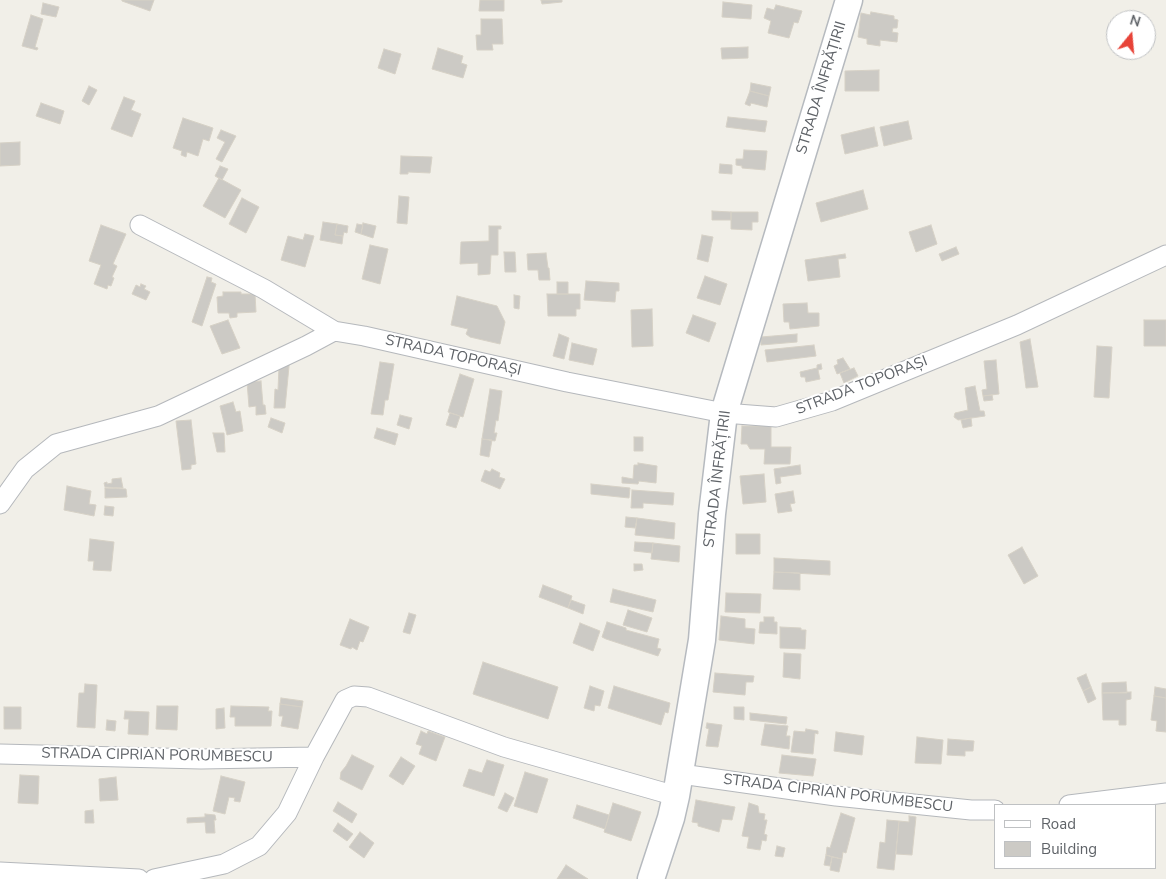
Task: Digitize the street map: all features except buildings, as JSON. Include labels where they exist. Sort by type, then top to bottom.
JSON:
[{"type":"main road","name":"STRADA ÎNFRĂȚIRII","points":[[651,879],[671,818],[702,640],[712,514],[724,413],[849,0]]},
{"type":"street","name":"STRADA TOPORAȘI","points":[[140,225],[264,289],[334,331],[364,336],[567,382],[724,413],[776,418],[832,401],[1017,325],[1166,255]]},
{"type":"street","points":[[0,504],[25,469],[56,444],[158,416],[334,331]]},
{"type":"street","name":"STRADA CIPRIAN PORUMBESCU","points":[[154,879],[224,864],[259,846],[287,813],[314,757],[345,700],[354,696],[368,697],[504,747],[678,785],[836,796],[971,810],[994,810]]},
{"type":"street","name":"STRADA CIPRIAN PORUMBESCU","points":[[0,754],[201,759],[314,757]]},
{"type":"street","points":[[1076,804],[1166,793]]},
{"type":"street","points":[[0,872],[139,879]]}]
